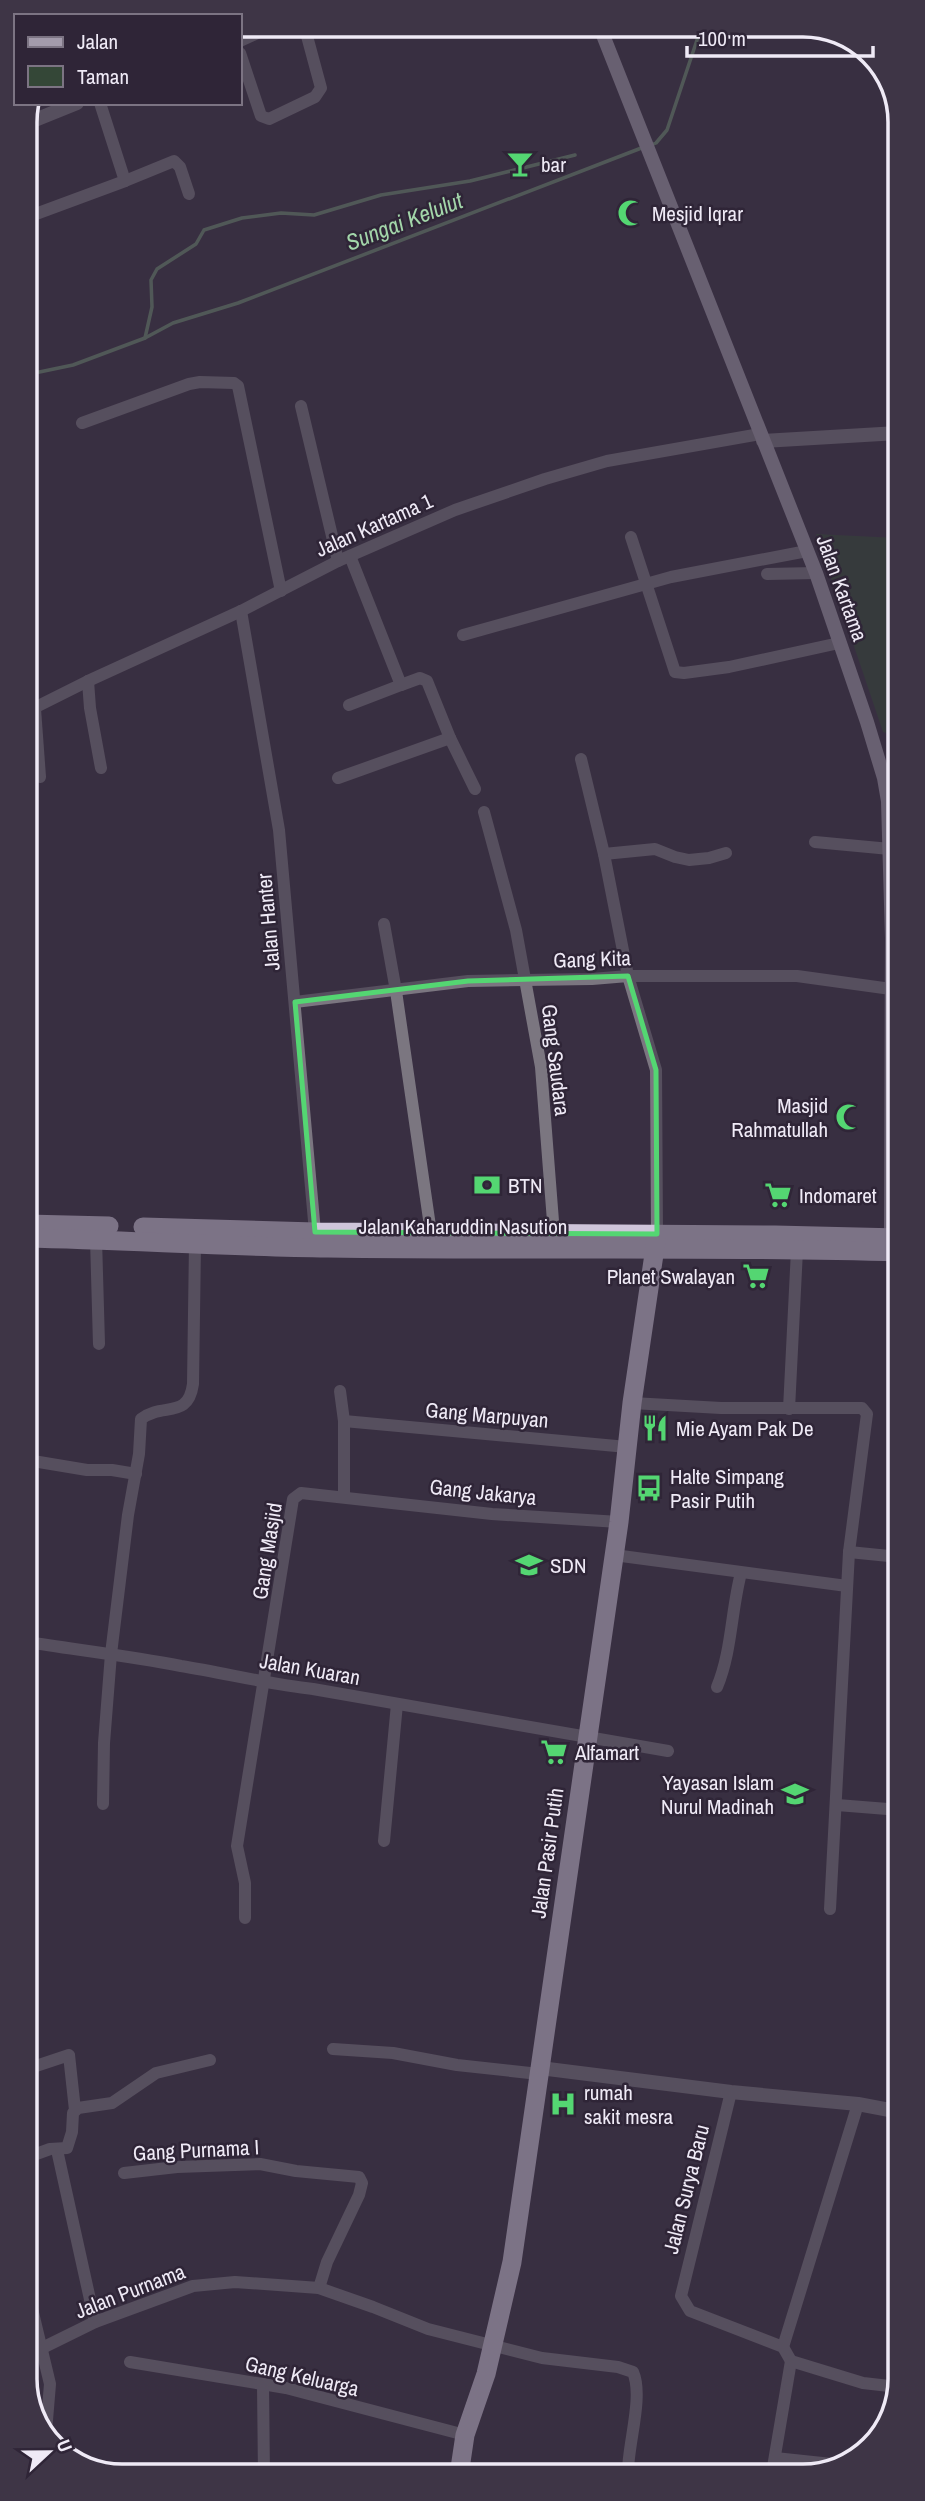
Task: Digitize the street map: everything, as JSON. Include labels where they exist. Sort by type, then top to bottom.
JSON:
[{"type":"highway","name":"Jalan Kaharuddin Nasution","points":[[37,1224],[315,1232],[554,1234],[797,1250],[888,1244]]},
{"type":"highway","name":"Jalan Kaharuddin Nasution","points":[[37,1238],[340,1248],[656,1242],[888,1243]]},
{"type":"highway","name":"Jalan Pasir Putih","points":[[461,2464],[465,2435],[486,2374],[512,2262],[619,1522],[632,1403],[656,1242]]},
{"type":"main road","name":"Jalan Kartama","points":[[604,37],[816,573],[867,722],[888,801]]},
{"type":"street","points":[[242,59],[261,116],[268,119],[315,97],[321,88],[307,37]]},
{"type":"street","points":[[37,115],[71,105]]},
{"type":"street","points":[[101,105],[125,181]]},
{"type":"street","points":[[37,214],[174,161],[180,167],[189,194]]},
{"type":"street","points":[[82,422],[189,384],[234,383],[238,386],[281,591]]},
{"type":"street","points":[[301,406],[344,559],[401,685]]},
{"type":"street","points":[[762,438],[888,433]]},
{"type":"street","name":"Jalan Kartama 1","points":[[37,707],[344,559],[455,510],[607,461],[762,438]]},
{"type":"street","points":[[631,537],[673,668],[679,673],[770,659],[839,643]]},
{"type":"street","points":[[463,635],[647,583],[746,561],[807,551]]},
{"type":"street","points":[[767,574],[816,573]]},
{"type":"street","name":"Jalan Hanter","points":[[241,611],[279,831],[315,1232]]},
{"type":"street","points":[[349,705],[420,678],[426,679],[475,789]]},
{"type":"street","points":[[89,681],[90,708],[101,768]]},
{"type":"street","points":[[338,778],[450,738]]},
{"type":"street","points":[[37,757],[40,777]]},
{"type":"street","points":[[581,759],[604,854],[628,976],[656,1070],[656,1242]]},
{"type":"street","points":[[884,778],[888,780]]},
{"type":"street","name":"Gang Saudara","points":[[484,812],[516,930],[541,1067],[554,1234]]},
{"type":"street","points":[[815,842],[888,849]]},
{"type":"street","points":[[604,854],[655,849],[675,858],[689,860],[726,853]]},
{"type":"street","points":[[384,924],[431,1233]]},
{"type":"street","name":"Gang Kita","points":[[295,1002],[442,983],[628,976],[797,976],[888,997]]},
{"type":"street","points":[[96,1239],[99,1344]]},
{"type":"street","points":[[103,1804],[104,1743],[111,1654],[141,1419],[159,1410],[185,1405],[190,1400],[195,1244]]},
{"type":"street","points":[[789,1409],[797,1250]]},
{"type":"street","points":[[340,1391],[344,1421],[344,1496]]},
{"type":"street","points":[[632,1403],[721,1408],[862,1408],[866,1411],[849,1552],[830,1909]]},
{"type":"street","name":"Gang Marpuyan","points":[[344,1421],[627,1447]]},
{"type":"street","points":[[37,1462],[136,1474]]},
{"type":"street","name":"Gang Masjid","points":[[245,1918],[245,1883],[237,1846],[293,1499],[301,1493],[344,1496]]},
{"type":"street","name":"Gang Jakarya","points":[[344,1496],[492,1514],[619,1522]]},
{"type":"street","points":[[849,1552],[888,1556]]},
{"type":"street","points":[[614,1555],[847,1586]]},
{"type":"street","points":[[717,1687],[726,1662],[741,1573]]},
{"type":"street","name":"Jalan Kuaran","points":[[37,1644],[111,1654],[240,1676],[264,1683],[313,1689],[668,1751]]},
{"type":"street","points":[[384,1841],[397,1704]]},
{"type":"street","points":[[837,1805],[888,1809]]},
{"type":"street","points":[[333,2049],[393,2053],[457,2065],[540,2071],[858,2104],[888,2110]]},
{"type":"street","points":[[37,2066],[69,2055],[75,2110],[67,2148],[50,2149],[37,2154]]},
{"type":"street","points":[[75,2110],[111,2103],[156,2073],[210,2060]]},
{"type":"street","name":"Jalan Surya Baru","points":[[731,2092],[681,2296],[690,2311],[783,2347]]},
{"type":"street","points":[[774,2464],[791,2361],[783,2347],[858,2104]]},
{"type":"street","points":[[57,2150],[94,2322]]},
{"type":"street","name":"Gang Purnama I","points":[[124,2173],[177,2167],[260,2164],[296,2171],[359,2177],[362,2183],[359,2195],[327,2262],[319,2288]]},
{"type":"street","name":"Jalan Purnama","points":[[37,2351],[94,2322],[193,2286],[212,2283],[319,2288],[428,2329],[542,2358],[607,2365],[633,2372],[635,2397],[629,2464]]},
{"type":"street","points":[[37,2326],[50,2384],[47,2417]]},
{"type":"street","points":[[791,2361],[863,2383],[888,2386]]},
{"type":"street","name":"Gang Keluarga","points":[[130,2362],[262,2384],[465,2435]]},
{"type":"street","points":[[262,2384],[264,2464]]},
{"type":"street","points":[[775,2458],[819,2463]]},
{"type":"highlighted area","points":[[628,976],[656,1070],[657,1234],[315,1232],[295,1002],[468,981]]},
{"type":"green space","points":[[816,534],[888,538],[888,734],[883,732]]},
{"type":"waterway","name":"Sungai Kelulut","points":[[651,145],[667,130],[698,37]]},
{"type":"waterway","name":"Sungai Kelulut","points":[[37,372],[73,365],[145,338],[173,323],[238,303],[644,147]]},
{"type":"waterway","points":[[145,338],[152,307],[151,280],[157,269],[196,244],[204,230],[242,218],[281,213],[314,215],[381,195],[470,181],[575,155]]},
{"type":"place","name":"bar","points":[[520,164]]},
{"type":"place","name":"Mesjid Iqrar","points":[[631,213]]},
{"type":"place","name":"Masjid Rahmatullah","points":[[849,1117]]},
{"type":"place","name":"BTN","points":[[487,1185]]},
{"type":"place","name":"Indomaret","points":[[778,1195]]},
{"type":"place","name":"Planet Swalayan","points":[[756,1276]]},
{"type":"place","name":"Mie Ayam Pak De","points":[[655,1428]]},
{"type":"place","name":"Halte Simpang Pasir Putih","points":[[649,1488]]},
{"type":"place","name":"SDN","points":[[529,1565]]},
{"type":"place","name":"Alfamart","points":[[554,1752]]},
{"type":"place","name":"Yayasan Islam Nurul Madinah","points":[[795,1794]]},
{"type":"place","name":"rumah sakit mesra","points":[[563,2104]]}]
